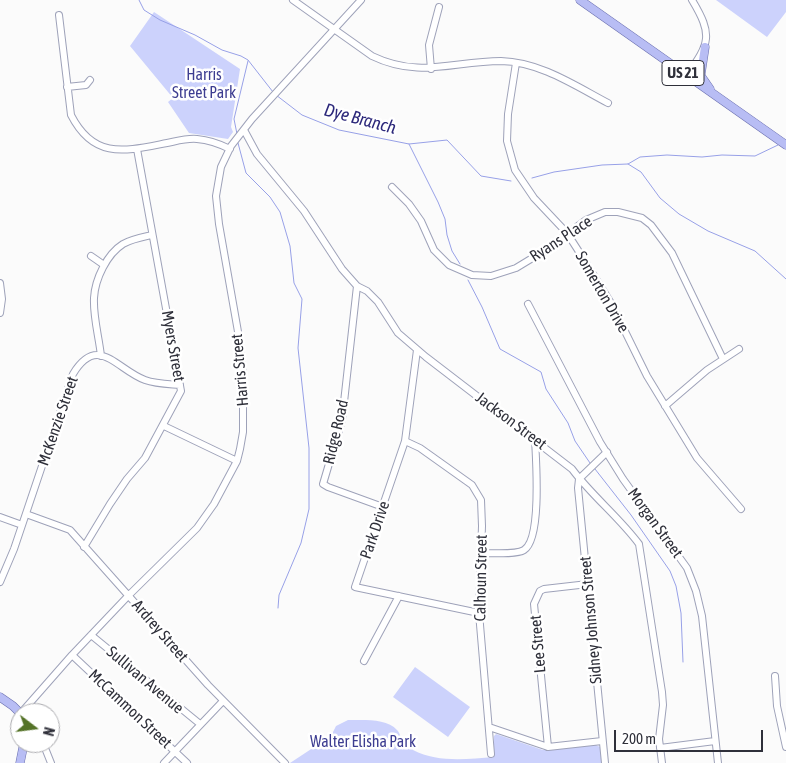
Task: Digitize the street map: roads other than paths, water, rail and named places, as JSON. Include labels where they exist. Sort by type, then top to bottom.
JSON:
[{"type":"main road","name":"US 21","points":[[580,0],[786,145]]},
{"type":"main road","points":[[705,47],[701,76],[714,94]]},
{"type":"street","points":[[293,0],[372,56],[386,62],[403,67],[431,69],[475,63],[516,63],[546,70],[608,103]]},
{"type":"street","name":"Harris Street","points":[[30,703],[129,595],[197,528],[214,504],[237,461],[243,432],[243,376],[240,344],[219,224],[216,196],[221,167],[230,149],[244,130],[361,0]]},
{"type":"street","points":[[687,75],[705,47],[707,36],[706,26],[692,0]]},
{"type":"street","points":[[431,69],[429,45],[439,7]]},
{"type":"street","points":[[59,15],[71,115],[77,127],[90,140],[100,146],[111,149],[129,150],[196,138],[214,142],[230,149]]},
{"type":"street","name":"Somerton Drive","points":[[516,63],[508,114],[507,141],[516,170],[534,198],[567,234],[611,303],[647,376],[697,458],[741,509]]},
{"type":"street","points":[[67,87],[86,85],[90,80]]},
{"type":"street","name":"Jackson Street","points":[[244,130],[257,154],[294,198],[342,270],[378,302],[398,333],[417,350],[572,469],[588,490],[639,544],[662,692],[660,748],[662,763]]},
{"type":"street","name":"Myers Street","points":[[84,546],[127,479],[145,458],[164,426],[181,391],[137,149]]},
{"type":"street","name":"Ryans Place","points":[[392,187],[408,204],[420,221],[434,250],[449,265],[472,275],[491,276],[516,268],[544,251],[586,220],[605,212],[631,214],[642,218],[651,226],[672,253],[723,358]]},
{"type":"street","points":[[152,235],[140,237],[123,244],[104,265],[94,297],[101,356],[106,356],[145,380],[180,385]]},
{"type":"street","points":[[91,256],[104,265]]},
{"type":"street","points":[[0,283],[2,299],[0,313]]},
{"type":"street","name":"Ridge Road","points":[[358,286],[342,420],[323,484],[383,507]]},
{"type":"street","name":"Morgan Street","points":[[528,304],[623,479],[687,568],[696,591],[702,616],[718,763]]},
{"type":"street","points":[[665,406],[707,370],[723,358],[740,349]]},
{"type":"street","name":"Park Drive","points":[[417,350],[405,441],[355,588],[479,613]]},
{"type":"street","name":"McKenzie Street","points":[[0,582],[14,549],[73,374],[81,362],[89,357],[101,356]]},
{"type":"street","points":[[164,426],[237,461]]},
{"type":"street","points":[[482,553],[509,553],[524,550],[531,543],[535,528],[535,439]]},
{"type":"street","name":"Calhoun Street","points":[[405,441],[420,448],[472,485],[478,492],[481,500],[482,553],[479,613],[491,754]]},
{"type":"street","points":[[579,478],[607,452]]},
{"type":"street","name":"Sidney Johnson Street","points":[[579,478],[578,488],[605,763]]},
{"type":"street","name":"Ardrey Street","points":[[26,514],[70,530],[223,700],[285,763]]},
{"type":"street","points":[[0,517],[22,525]]},
{"type":"street","name":"Lee Street","points":[[548,747],[534,604],[540,591],[544,589],[588,584]]},
{"type":"street","points":[[364,661],[399,596]]},
{"type":"street","name":"Sullivan Avenue","points":[[91,635],[200,724]]},
{"type":"street","name":"McCammon Street","points":[[72,655],[187,763]]},
{"type":"street","points":[[775,676],[777,706],[786,747]]},
{"type":"street","points":[[164,763],[223,700]]},
{"type":"street","points":[[489,727],[548,747],[602,740]]},
{"type":"street","points":[[660,748],[715,742]]},
{"type":"waterway","name":"Dye Branch","points":[[139,0],[144,10],[160,20],[195,35],[222,50],[248,60],[273,92]]},
{"type":"waterway","points":[[237,134],[234,119],[248,61]]},
{"type":"waterway","name":"Dye Branch","points":[[276,95],[302,115],[339,130],[409,144],[447,140],[481,176],[511,181]]},
{"type":"waterway","points":[[238,143],[246,173],[270,197],[280,212],[290,246],[294,283],[302,299],[298,348],[309,448],[309,509],[301,543],[279,595],[278,608]]},
{"type":"waterway","points":[[409,144],[438,202],[445,219],[452,251],[460,264]]},
{"type":"waterway","name":"Dye Branch","points":[[532,178],[554,172],[602,165],[628,164],[640,157],[667,155],[702,157],[722,155],[755,156],[778,145]]},
{"type":"waterway","points":[[628,164],[641,172],[660,198],[679,214],[708,231],[755,251],[786,279]]},
{"type":"waterway","points":[[468,280],[500,349],[541,372],[546,389],[568,423],[575,441],[590,463]]},
{"type":"waterway","points":[[595,469],[631,515],[670,571],[676,586],[681,613],[683,662]]},
{"type":"park label","name":"Harris Street Park","points":[[204,84]]},
{"type":"park label","name":"Walter Elisha Park","points":[[363,742]]}]
